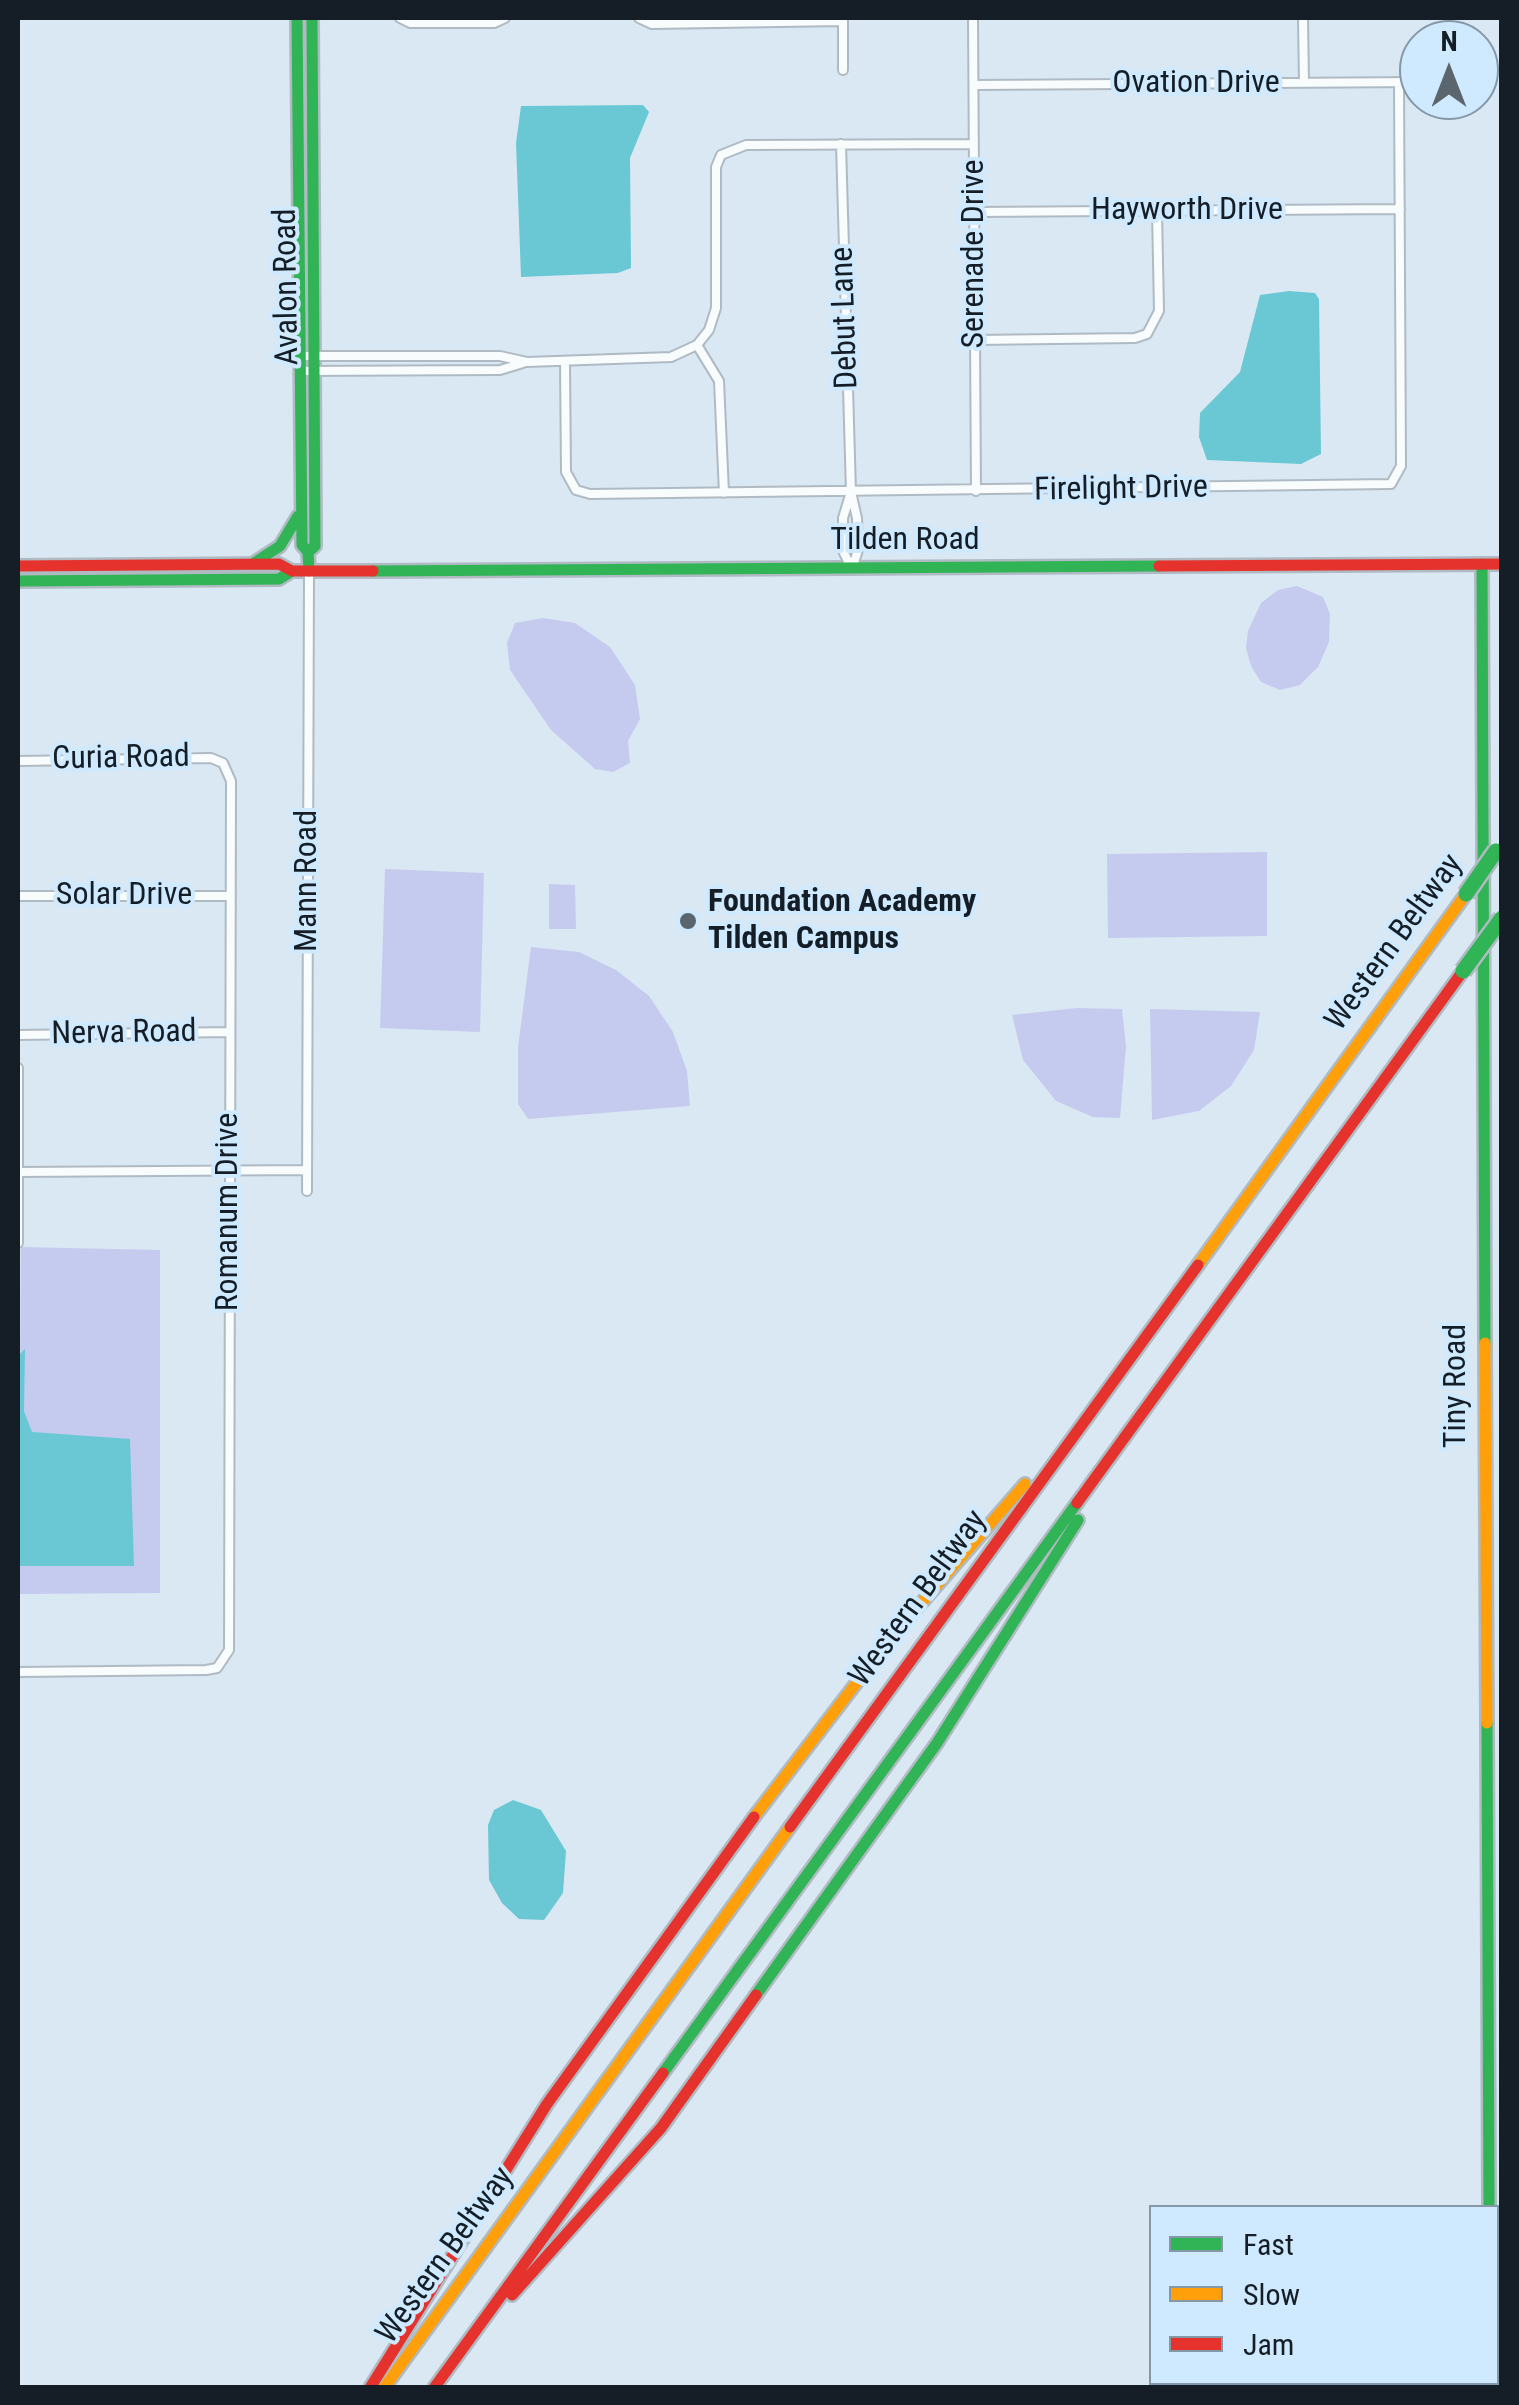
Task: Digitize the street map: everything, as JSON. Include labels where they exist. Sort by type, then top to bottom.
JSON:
[{"type":"main road","name":"Avalon Road","points":[[297,18],[316,546],[308,552],[300,571]]},
{"type":"main road","name":"Avalon Road","points":[[308,552],[302,545],[301,502],[308,364],[312,18]]},
{"type":"main road","points":[[252,564],[287,538],[301,502]]},
{"type":"main road","points":[[18,566],[279,564],[300,571]]},
{"type":"main road","name":"Tiny Road","points":[[1482,564],[1495,1980],[1489,2205]]},
{"type":"main road","name":"Tilden Road","points":[[300,571],[1502,564]]},
{"type":"main road","points":[[18,581],[279,579],[300,571]]},
{"type":"main road","name":"Western Beltway","points":[[384,2388],[1499,847]]},
{"type":"main road","name":"Western Beltway","points":[[434,2388],[1502,918]]},
{"type":"main road","points":[[370,2388],[546,2104],[804,1747],[890,1639],[1086,1413]]},
{"type":"main road","points":[[468,2342],[661,2128],[937,1742],[1134,1428]]},
{"type":"street","points":[[400,18],[410,23],[494,23],[505,18]]},
{"type":"street","points":[[639,18],[652,24],[843,20],[843,70]]},
{"type":"street","name":"Serenade Drive","points":[[973,18],[976,491]]},
{"type":"street","points":[[1303,18],[1304,83]]},
{"type":"street","name":"Ovation Drive","points":[[974,85],[1399,82]]},
{"type":"street","name":"Firelight Drive","points":[[565,362],[566,472],[576,490],[590,494],[1391,484],[1401,466],[1399,120]]},
{"type":"street","name":"Debut Lane","points":[[841,144],[850,492],[857,528],[852,569]]},
{"type":"street","points":[[308,364],[394,356],[482,356],[527,362],[643,362],[670,357],[696,345],[709,330],[716,308],[716,167],[721,155],[746,145],[974,144]]},
{"type":"street","name":"Hayworth Drive","points":[[974,212],[1400,209]]},
{"type":"street","points":[[975,340],[1135,338],[1147,334],[1159,311],[1158,211]]},
{"type":"street","points":[[696,345],[719,381],[724,493]]},
{"type":"street","points":[[394,356],[394,370]]},
{"type":"street","points":[[482,356],[482,370]]},
{"type":"street","points":[[308,364],[394,370],[482,370],[527,362]]},
{"type":"street","name":"Debut Lane","points":[[850,492],[843,551],[852,569]]},
{"type":"street","points":[[843,528],[857,528]]},
{"type":"street","name":"Mann Road","points":[[300,571],[307,1192]]},
{"type":"street","name":"Curia Road","points":[[18,760],[211,758],[223,763]]},
{"type":"street","name":"Romanum Drive","points":[[18,1672],[206,1670],[224,1662],[228,1650],[231,781],[223,763]]},
{"type":"street","name":"Solar Drive","points":[[18,896],[231,896]]},
{"type":"street","name":"Nerva Road","points":[[18,1035],[230,1032]]},
{"type":"street","points":[[18,1068],[18,1243]]},
{"type":"street","points":[[18,1172],[307,1170]]},
{"type":"shaded area","points":[[643,105],[649,112],[630,158],[631,268],[618,273],[521,277],[516,143],[521,106]]},
{"type":"shaded area","points":[[1315,293],[1319,299],[1321,454],[1301,464],[1207,460],[1199,437],[1200,413],[1240,372],[1260,295]]},
{"type":"shaded area","points":[[1297,586],[1323,597],[1330,614],[1329,642],[1318,667],[1300,685],[1280,690],[1261,682],[1251,666],[1246,648],[1248,631],[1261,603],[1278,590]]},
{"type":"shaded area","points":[[543,618],[575,623],[610,647],[635,685],[640,719],[628,741],[630,763],[613,772],[595,769],[551,730],[510,670],[507,643],[515,623]]},
{"type":"shaded area","points":[[1267,852],[1267,936],[1108,938],[1107,854]]},
{"type":"shaded area","points":[[385,869],[484,873],[480,1032],[380,1028]]},
{"type":"shaded area","points":[[549,884],[575,885],[576,929],[549,929]]},
{"type":"shaded area","points":[[531,947],[579,952],[616,970],[649,996],[673,1032],[687,1071],[690,1106],[528,1119],[518,1104],[518,1047]]},
{"type":"shaded area","points":[[1077,1008],[1122,1009],[1126,1046],[1120,1118],[1093,1117],[1056,1101],[1023,1060],[1012,1015]]},
{"type":"shaded area","points":[[1150,1009],[1260,1012],[1254,1050],[1231,1086],[1199,1111],[1152,1120]]},
{"type":"shaded area","points":[[21,1247],[160,1250],[160,1593],[18,1594]]},
{"type":"shaded area","points":[[25,1349],[24,1411],[32,1432],[130,1439],[134,1566],[18,1566],[18,1356]]},
{"type":"shaded area","points":[[513,1800],[541,1810],[566,1851],[563,1893],[544,1920],[519,1919],[502,1903],[489,1880],[488,1825],[494,1810]]},
{"type":"traffic: fast","points":[[297,18],[302,545],[308,552],[309,571]]},
{"type":"traffic: fast","points":[[308,552],[315,546],[312,18]]},
{"type":"traffic: fast","points":[[254,563],[280,546],[298,516]]},
{"type":"traffic: fast","points":[[1482,564],[1485,1343]]},
{"type":"traffic: fast","points":[[373,571],[1159,566]]},
{"type":"traffic: fast","points":[[18,581],[279,579],[292,571]]},
{"type":"traffic: fast","points":[[1466,894],[1496,851]]},
{"type":"traffic: fast","points":[[1463,971],[1502,918]]},
{"type":"traffic: fast","points":[[663,2073],[1077,1503]]},
{"type":"traffic: fast","points":[[756,1995],[937,1743],[1078,1520]]},
{"type":"traffic: fast","points":[[1487,1723],[1489,2205]]},
{"type":"traffic: slow","points":[[1198,1265],[1466,894]]},
{"type":"traffic: slow","points":[[1485,1343],[1487,1723]]},
{"type":"traffic: slow","points":[[754,1817],[890,1639],[1025,1484]]},
{"type":"traffic: slow","points":[[384,2388],[790,1827]]},
{"type":"traffic: jam","points":[[18,566],[279,564],[292,571],[373,571]]},
{"type":"traffic: jam","points":[[1159,566],[1502,564]]},
{"type":"traffic: jam","points":[[1077,1503],[1463,971]]},
{"type":"traffic: jam","points":[[790,1827],[1198,1265]]},
{"type":"traffic: jam","points":[[370,2388],[547,2104],[754,1817]]},
{"type":"traffic: jam","points":[[512,2295],[661,2128],[756,1995]]},
{"type":"traffic: jam","points":[[434,2388],[663,2073]]},
{"type":"place","name":"Foundation Academy Tilden Campus","points":[[688,921]]}]
